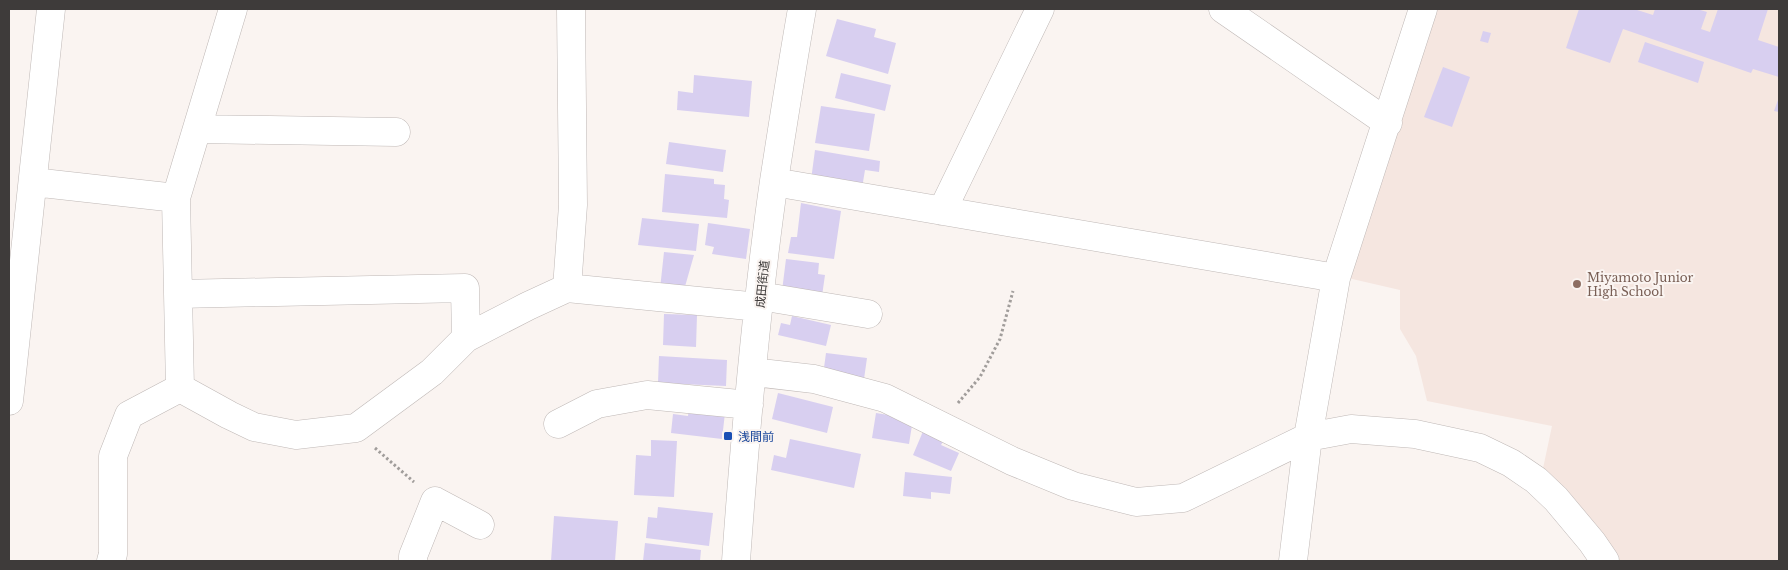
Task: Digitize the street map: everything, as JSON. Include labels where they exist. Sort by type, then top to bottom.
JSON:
[{"type":"street","points":[[9,402],[52,9]]},
{"type":"street","points":[[180,388],[176,198],[233,9]]},
{"type":"street","points":[[567,288],[573,205],[571,9]]},
{"type":"street","name":"成田街道","points":[[736,561],[752,372],[774,182],[802,9]]},
{"type":"street","points":[[942,211],[1040,9]]},
{"type":"street","points":[[1223,9],[1388,123]]},
{"type":"street","points":[[1293,561],[1308,437],[1336,278],[1424,9]]},
{"type":"street","points":[[197,130],[396,132]]},
{"type":"street","points":[[33,182],[176,198]]},
{"type":"street","points":[[774,182],[1336,278]]},
{"type":"street","points":[[178,294],[465,288],[466,338]]},
{"type":"street","points":[[180,388],[254,427],[296,435],[356,428],[432,372],[466,338],[567,288],[760,301],[868,314]]},
{"type":"street","points":[[752,372],[814,379],[885,398],[1012,461],[1072,486],[1136,502],[1183,498],[1308,437],[1350,430],[1415,434],[1480,448],[1511,463],[1536,480],[1556,499],[1592,542],[1605,561]]},
{"type":"street","points":[[111,561],[113,554],[113,456],[130,415],[180,388]]},
{"type":"street","points":[[558,424],[597,404],[647,395],[749,405]]},
{"type":"street","points":[[413,561],[413,556],[435,501],[480,524]]},
{"type":"path","points":[[937,425],[980,377],[1000,339],[1013,291]]},
{"type":"path","points":[[356,428],[368,442],[435,501]]},
{"type":"shaded area","name":"Miyamoto Junior High School","points":[[1431,9],[1779,9],[1779,561],[1615,561],[1542,473],[1552,426],[1427,401],[1416,356],[1400,329],[1400,290],[1348,278]]},
{"type":"building","points":[[1579,9],[1634,9],[1653,15],[1655,9],[1697,9],[1707,12],[1701,29],[1710,32],[1718,9],[1768,9],[1758,40],[1779,47],[1779,77],[1753,69],[1751,73],[1623,29],[1610,63],[1566,48]]},
{"type":"building","points":[[837,19],[876,29],[874,37],[896,43],[888,74],[826,56]]},
{"type":"building","points":[[1483,31],[1491,33],[1488,43],[1480,41]]},
{"type":"building","points":[[1645,42],[1704,62],[1698,83],[1638,62]]},
{"type":"building","points":[[1443,67],[1470,77],[1452,127],[1424,117]]},
{"type":"building","points":[[841,73],[891,85],[885,111],[835,98]]},
{"type":"building","points":[[694,75],[752,81],[749,117],[677,110],[678,91],[693,93]]},
{"type":"building","points":[[1779,97],[1779,112],[1774,111]]},
{"type":"building","points":[[821,106],[875,114],[869,151],[815,143]]},
{"type":"building","points":[[669,142],[726,150],[723,172],[666,164]]},
{"type":"building","points":[[815,150],[880,161],[879,172],[865,170],[862,188],[811,180]]},
{"type":"building","points":[[665,174],[714,179],[714,184],[725,185],[724,199],[729,200],[727,218],[662,212]]},
{"type":"building","points":[[801,203],[841,211],[834,259],[788,253],[791,237],[797,237]]},
{"type":"building","points":[[642,218],[699,224],[696,251],[638,245]]},
{"type":"building","points":[[708,223],[750,229],[746,259],[712,254],[714,247],[705,245]]},
{"type":"building","points":[[664,252],[694,255],[684,290],[660,289]]},
{"type":"building","points":[[786,259],[819,263],[818,274],[825,275],[822,296],[782,291]]},
{"type":"building","points":[[664,314],[697,315],[696,347],[663,345]]},
{"type":"building","points":[[792,316],[831,325],[826,346],[778,335],[781,323],[790,325]]},
{"type":"building","points":[[826,353],[867,358],[864,379],[823,375]]},
{"type":"building","points":[[659,356],[727,360],[726,386],[658,383]]},
{"type":"building","points":[[778,393],[833,407],[827,433],[772,419]]},
{"type":"building","points":[[689,408],[725,413],[722,439],[671,433],[673,414],[688,416]]},
{"type":"building","points":[[876,413],[913,419],[909,444],[872,438]]},
{"type":"building","points":[[924,429],[945,438],[941,445],[959,453],[951,471],[913,455]]},
{"type":"building","points":[[790,439],[861,454],[854,488],[771,470],[774,455],[786,458]]},
{"type":"building","points":[[651,440],[677,441],[674,497],[634,495],[636,455],[651,456]]},
{"type":"building","points":[[905,472],[952,477],[950,494],[931,492],[931,499],[903,496]]},
{"type":"building","points":[[658,507],[713,513],[709,546],[646,538],[648,517],[657,518]]},
{"type":"building","points":[[554,516],[618,521],[615,561],[551,561]]},
{"type":"building","points":[[645,543],[701,550],[700,561],[643,561]]},
{"type":"place","name":"Miyamoto Junior High School","points":[[1577,284]]},
{"type":"place","name":"浅間前","points":[[728,436]]}]
